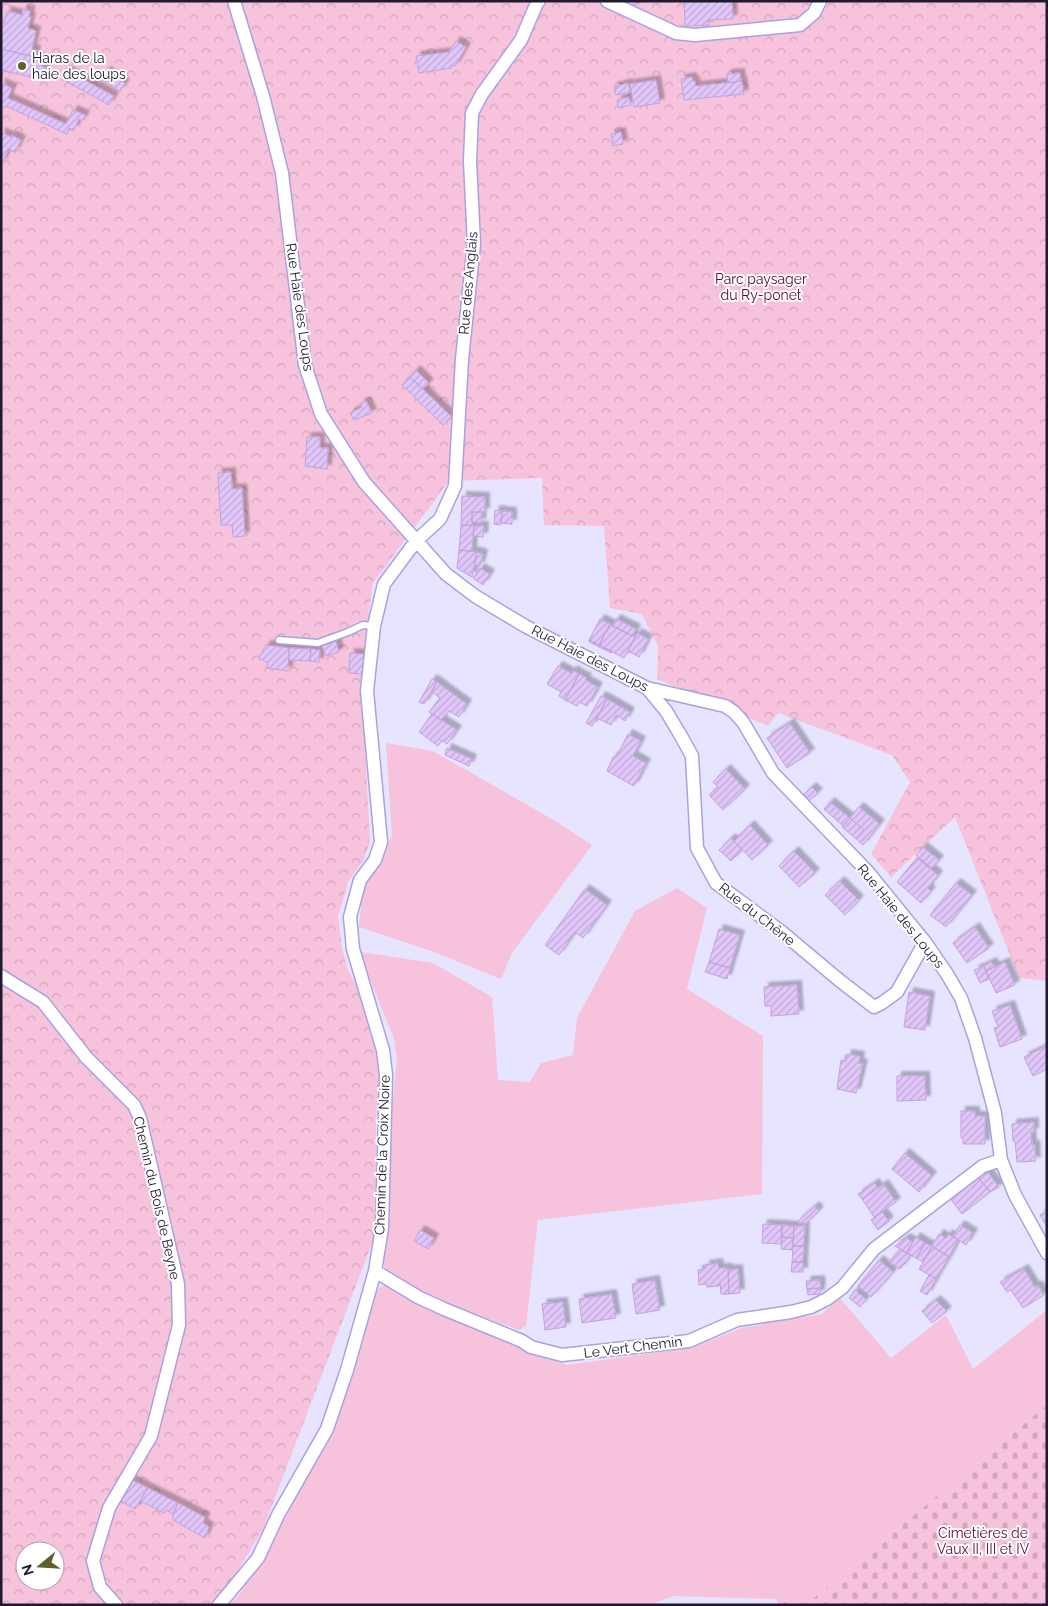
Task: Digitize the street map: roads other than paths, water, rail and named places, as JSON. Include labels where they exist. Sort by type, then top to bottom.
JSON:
[{"type":"street","name":"Rue Haie des Loups","points":[[234,1],[263,96],[282,173],[305,365],[321,414],[364,482],[446,574],[475,596],[525,626],[647,688],[725,706],[743,722],[772,773],[868,872],[925,942],[948,974],[961,998],[975,1038],[995,1113],[1001,1160],[1015,1195],[1047,1253]]},
{"type":"street","name":"Rue des Anglais","points":[[416,541],[440,519],[455,486],[462,359],[474,244],[470,161],[472,113],[482,94],[521,40],[539,1]]},
{"type":"street","points":[[607,1],[676,32],[695,35],[800,25],[814,13],[820,1]]},
{"type":"street","name":"Chemin de la Croix Noire","points":[[219,1605],[258,1558],[278,1515],[328,1429],[375,1271],[382,1228],[386,1075],[383,1050],[353,949],[350,917],[360,880],[376,860],[381,842],[367,691],[374,626],[384,584],[416,541]]},
{"type":"street","name":"Rue du Chêne","points":[[647,688],[666,711],[692,756],[697,848],[716,883],[783,933],[874,1007],[882,1004],[897,992],[925,942]]},
{"type":"street","name":"Chemin du Bois de Beyne","points":[[1,976],[43,1002],[86,1057],[134,1105],[140,1118],[178,1284],[179,1325],[151,1436],[109,1508],[93,1561],[100,1587],[116,1605]]},
{"type":"street","name":"Le Vert Chemin","points":[[375,1271],[418,1297],[444,1309],[522,1341],[531,1347],[562,1355],[688,1341],[736,1320],[811,1308],[827,1299],[842,1288],[874,1249],[983,1166],[1001,1160]]},
{"type":"lane","points":[[279,640],[318,643],[363,625],[374,626]]},
{"type":"place","name":"Haras de la haie des loups","points":[[22,66]]},
{"type":"park label","name":"Parc paysager du Ry-ponet","points":[[761,288]]},
{"type":"park label","name":"Cimetières de Vaux II, III et IV","points":[[983,1542]]}]
